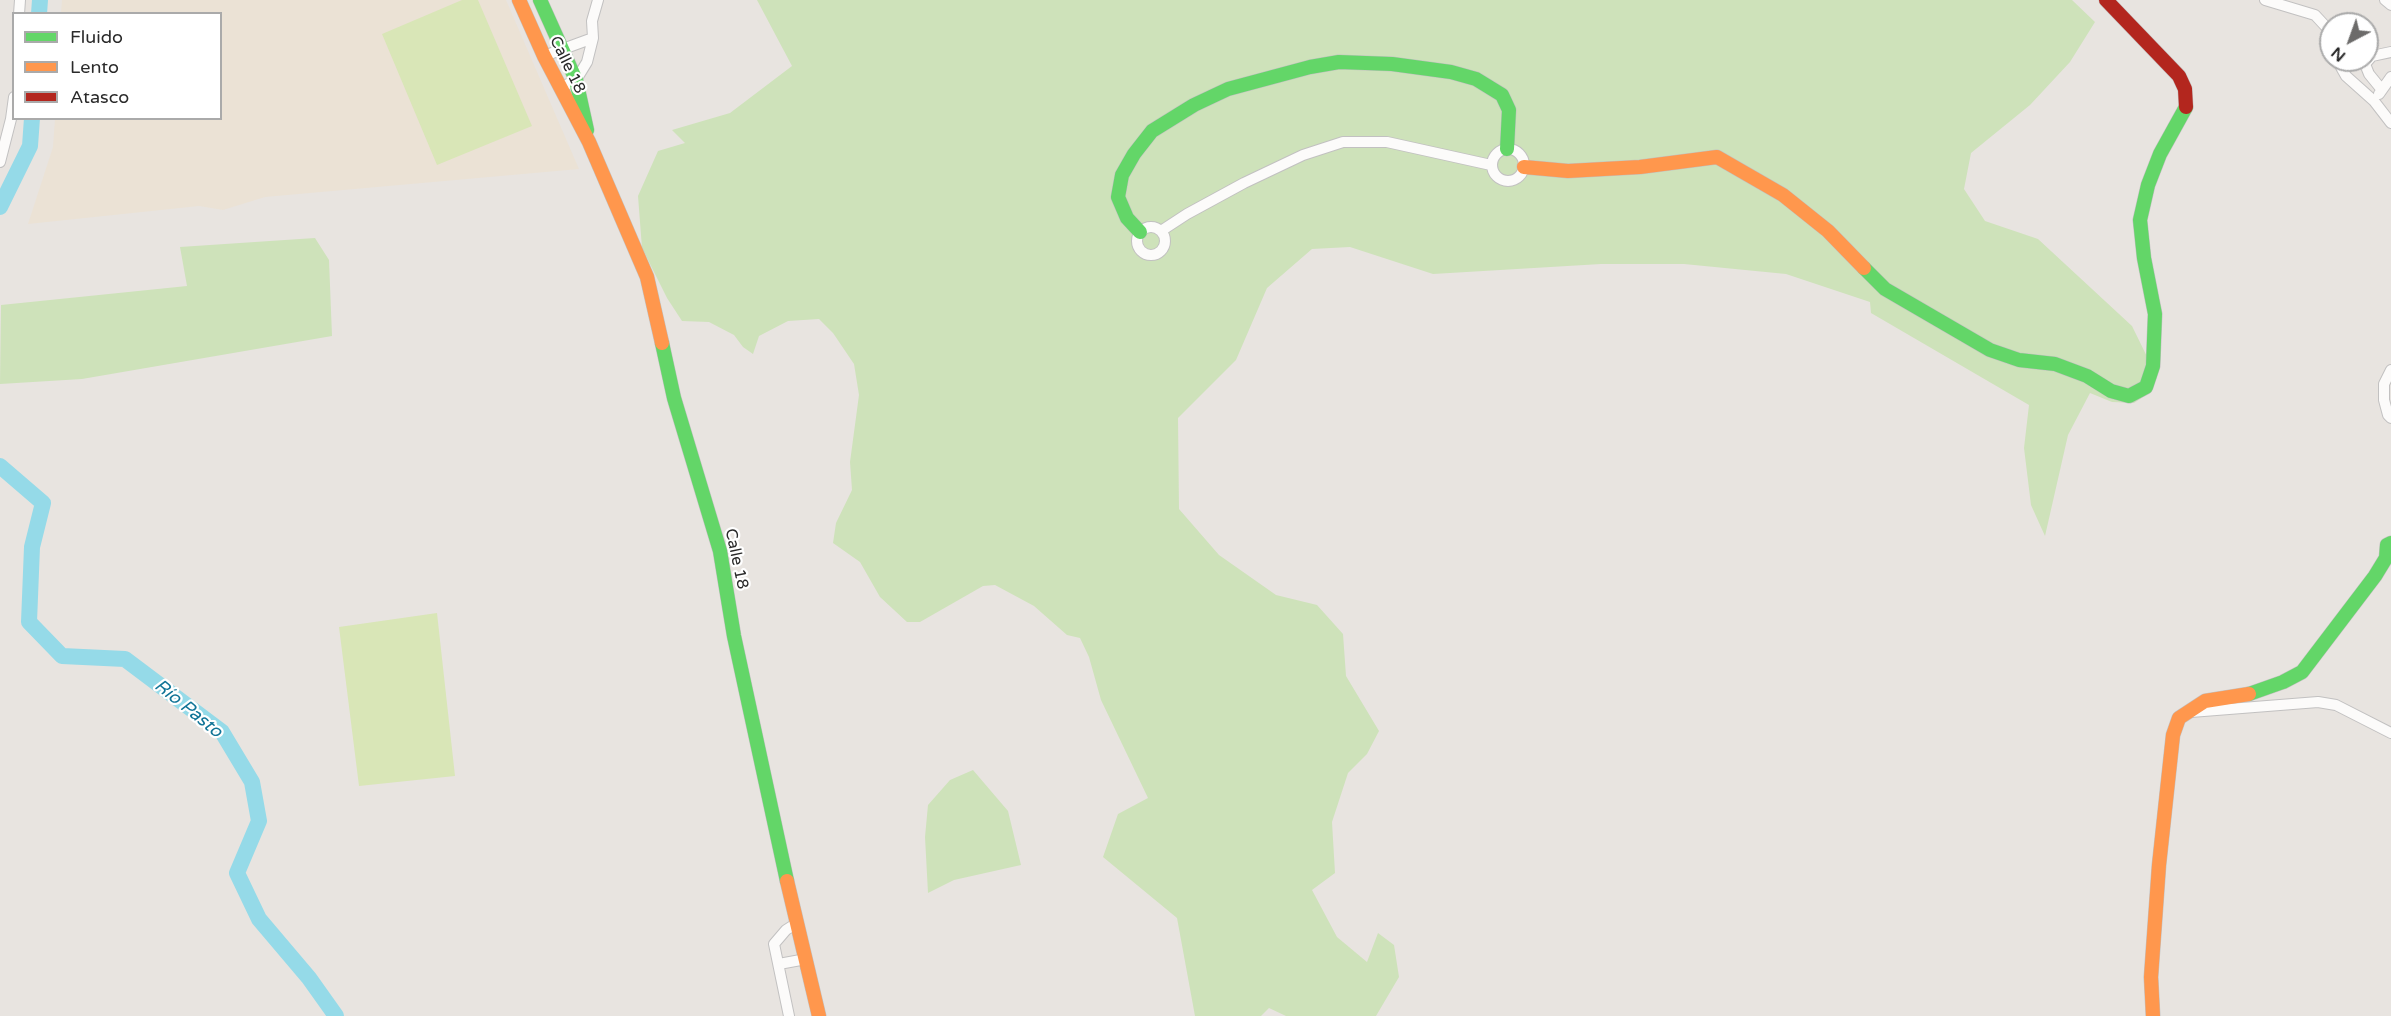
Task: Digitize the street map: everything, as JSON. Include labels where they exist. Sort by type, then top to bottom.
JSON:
[{"type":"street","name":"Calle 18","points":[[519,0],[544,56],[589,142],[647,277],[674,398],[720,551],[734,636],[774,826],[819,1016]]},
{"type":"street","name":"Calle 18","points":[[540,0],[576,80],[589,142]]},
{"type":"street","points":[[560,88],[576,80],[586,62],[593,38],[592,21],[598,0]]},
{"type":"street","points":[[1524,167],[1568,171],[1640,167],[1718,157],[1783,195],[1801,209],[1828,231],[1886,289],[1965,336],[1990,350],[2019,360],[2055,364],[2087,376],[2110,391],[2129,396],[2146,387],[2153,366],[2155,314],[2144,258],[2140,220],[2148,185],[2156,165],[2187,104],[2185,89],[2179,76],[2106,0]]},
{"type":"street","points":[[2265,0],[2315,15],[2319,19]]},
{"type":"street","points":[[2385,0],[2391,6]]},
{"type":"street","points":[[544,56],[593,38]]},
{"type":"street","points":[[2382,90],[2369,74],[2365,64],[2372,56],[2391,52]]},
{"type":"street","points":[[1140,232],[1127,218],[1118,197],[1122,175],[1134,154],[1152,131],[1194,105],[1228,89],[1310,67],[1339,62],[1392,64],[1451,72],[1476,79],[1502,94],[1509,110],[1507,149]]},
{"type":"street","points":[[2344,72],[2374,101],[2391,123]]},
{"type":"street","points":[[2374,101],[2391,77]]},
{"type":"street","points":[[0,162],[12,112]]},
{"type":"street","points":[[1161,231],[1244,183],[1303,155],[1343,142],[1387,142],[1491,165]]},
{"type":"street","points":[[1507,149],[1517,152],[1524,161],[1524,167],[1516,179],[1507,182],[1494,174],[1491,165],[1496,154],[1507,149]]},
{"type":"street","points":[[1148,227],[1161,231],[1165,240],[1163,249],[1151,255],[1142,253],[1137,245],[1140,232],[1148,227]]},
{"type":"street","points":[[2391,370],[2384,384],[2384,400],[2391,418]]},
{"type":"street","points":[[2153,1016],[2151,977],[2168,781],[2173,735],[2179,718],[2205,701],[2244,696],[2283,682],[2302,672],[2375,576],[2386,558],[2388,545],[2391,543]]},
{"type":"street","points":[[2185,713],[2318,702],[2336,705],[2391,733]]},
{"type":"street","points":[[789,1016],[774,944],[786,930],[797,922]]},
{"type":"street","points":[[778,964],[806,959]]},
{"type":"shaded area","points":[[62,0],[506,0],[579,169],[265,197],[223,210],[199,206],[28,224],[53,147],[55,120],[222,120],[222,12],[61,12]]},
{"type":"green space","points":[[462,0],[478,0],[532,126],[437,165],[382,34]]},
{"type":"green space","points":[[757,0],[2072,0],[2095,22],[2070,62],[2030,105],[1971,153],[1964,189],[1985,221],[2038,239],[2132,326],[2157,377],[2149,393],[2134,403],[2112,402],[2090,393],[2068,435],[2045,536],[2031,505],[2024,448],[2029,405],[1871,313],[1870,302],[1786,274],[1684,264],[1601,264],[1433,274],[1350,247],[1312,249],[1267,288],[1236,360],[1178,418],[1179,509],[1219,555],[1276,595],[1317,605],[1343,634],[1346,676],[1379,731],[1367,754],[1348,773],[1332,822],[1335,873],[1312,890],[1337,937],[1367,962],[1378,933],[1394,945],[1399,977],[1376,1016],[1286,1016],[1269,1008],[1261,1016],[1195,1016],[1177,918],[1103,857],[1118,814],[1148,798],[1101,700],[1089,657],[1080,638],[1067,635],[1034,606],[995,585],[983,586],[920,622],[907,622],[880,597],[860,562],[833,543],[836,523],[852,490],[850,462],[859,395],[854,364],[833,333],[819,319],[788,321],[759,336],[753,354],[743,347],[734,335],[709,322],[682,321],[667,298],[642,248],[638,196],[658,151],[685,143],[672,130],[730,113],[792,66]]},
{"type":"green space","points":[[315,238],[329,260],[332,336],[82,379],[0,384],[1,305],[187,286],[180,247]]},
{"type":"green space","points":[[437,613],[455,776],[359,786],[339,627]]},
{"type":"green space","points":[[973,770],[1008,811],[1021,865],[954,880],[928,893],[925,837],[928,805],[950,780]]},
{"type":"waterway","name":"Río Pasto","points":[[39,12],[40,0]]},
{"type":"waterway","name":"Río Pasto","points":[[0,207],[30,146],[32,120]]},
{"type":"waterway","name":"Río Pasto","points":[[0,466],[43,503],[32,547],[29,622],[62,656],[125,659],[222,732],[252,782],[259,821],[237,873],[259,919],[309,978],[336,1016]]},
{"type":"traffic: fast","points":[[540,0],[576,80],[587,130]]},
{"type":"traffic: fast","points":[[1140,232],[1127,218],[1118,197],[1122,175],[1134,154],[1152,131],[1194,105],[1228,89],[1310,67],[1339,62],[1392,64],[1451,72],[1476,79],[1502,95],[1509,110],[1507,149]]},
{"type":"traffic: fast","points":[[1864,268],[1885,289],[1990,350],[2019,360],[2055,364],[2087,376],[2111,391],[2129,396],[2146,387],[2153,366],[2155,314],[2144,258],[2140,220],[2148,185],[2160,154],[2186,107]]},
{"type":"traffic: fast","points":[[662,343],[674,398],[720,551],[734,636],[787,881]]},
{"type":"traffic: fast","points":[[2249,694],[2283,682],[2302,672],[2375,576],[2386,558],[2387,545],[2391,543]]},
{"type":"traffic: slow","points":[[519,0],[544,56],[589,142],[647,277],[662,343]]},
{"type":"traffic: slow","points":[[1524,167],[1568,171],[1640,167],[1717,157],[1783,195],[1828,231],[1864,268]]},
{"type":"traffic: slow","points":[[2153,1016],[2151,977],[2159,865],[2173,735],[2179,718],[2205,701],[2249,694]]},
{"type":"traffic: slow","points":[[787,881],[819,1016]]},
{"type":"traffic: jam","points":[[2106,0],[2179,76],[2185,89],[2186,107]]}]
